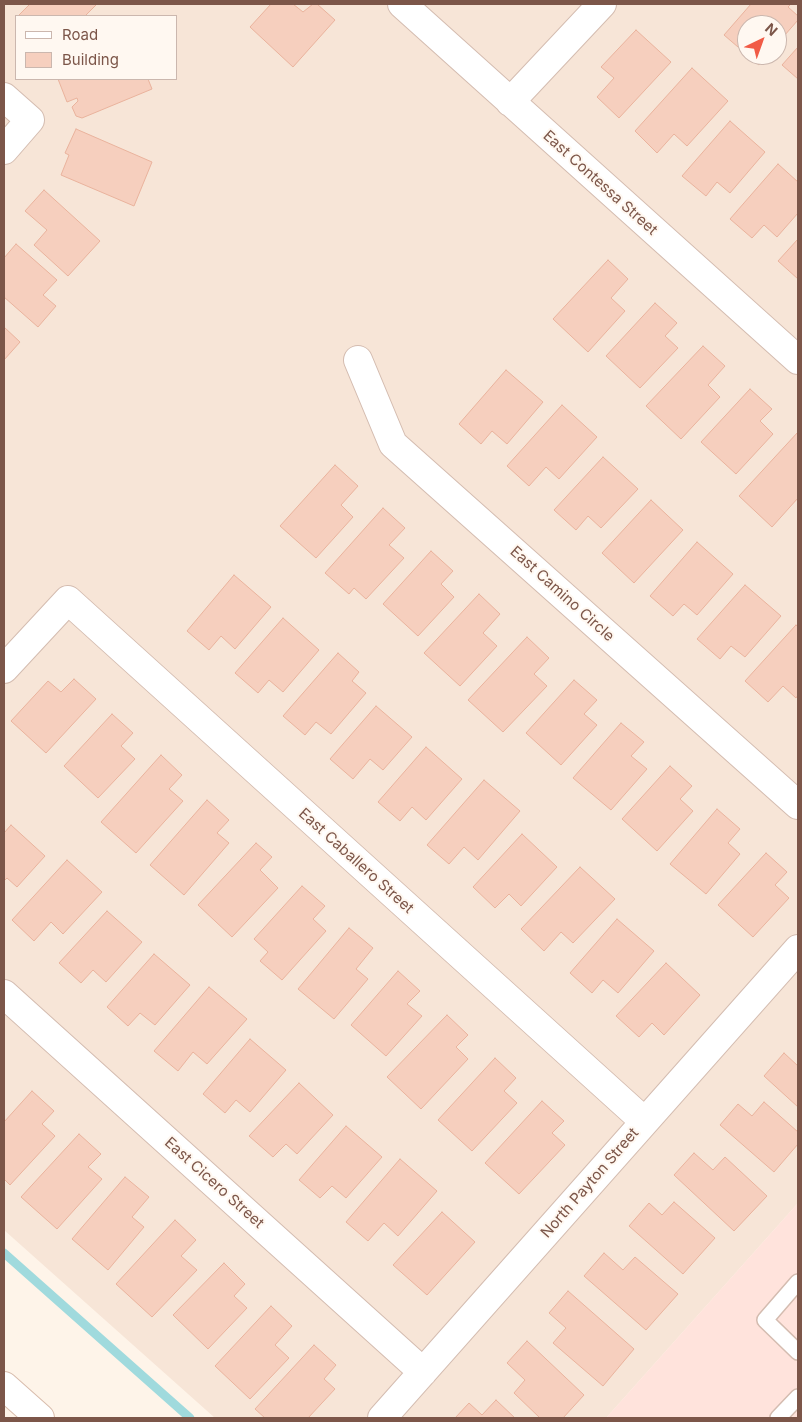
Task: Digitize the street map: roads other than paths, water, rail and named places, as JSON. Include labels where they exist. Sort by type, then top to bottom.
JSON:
[{"type":"street","name":"East Contessa Street","points":[[402,4],[798,360]]},
{"type":"street","points":[[510,102],[602,4]]},
{"type":"street","points":[[4,97],[30,120],[4,150]]},
{"type":"street","name":"East Camino Circle","points":[[358,360],[393,444],[798,805]]},
{"type":"street","name":"East Caballero Street","points":[[4,669],[68,600],[644,1122]]},
{"type":"street","name":"North Payton Street","points":[[382,1418],[798,949]]},
{"type":"street","name":"East Cicero Street","points":[[4,994],[423,1372]]},
{"type":"street","points":[[4,1386],[40,1418]]},
{"type":"lane","points":[[798,1282],[765,1320],[798,1352]]},
{"type":"lane","points":[[778,1418],[798,1397]]},
{"type":"waterway","points":[[4,1253],[190,1418]]}]
